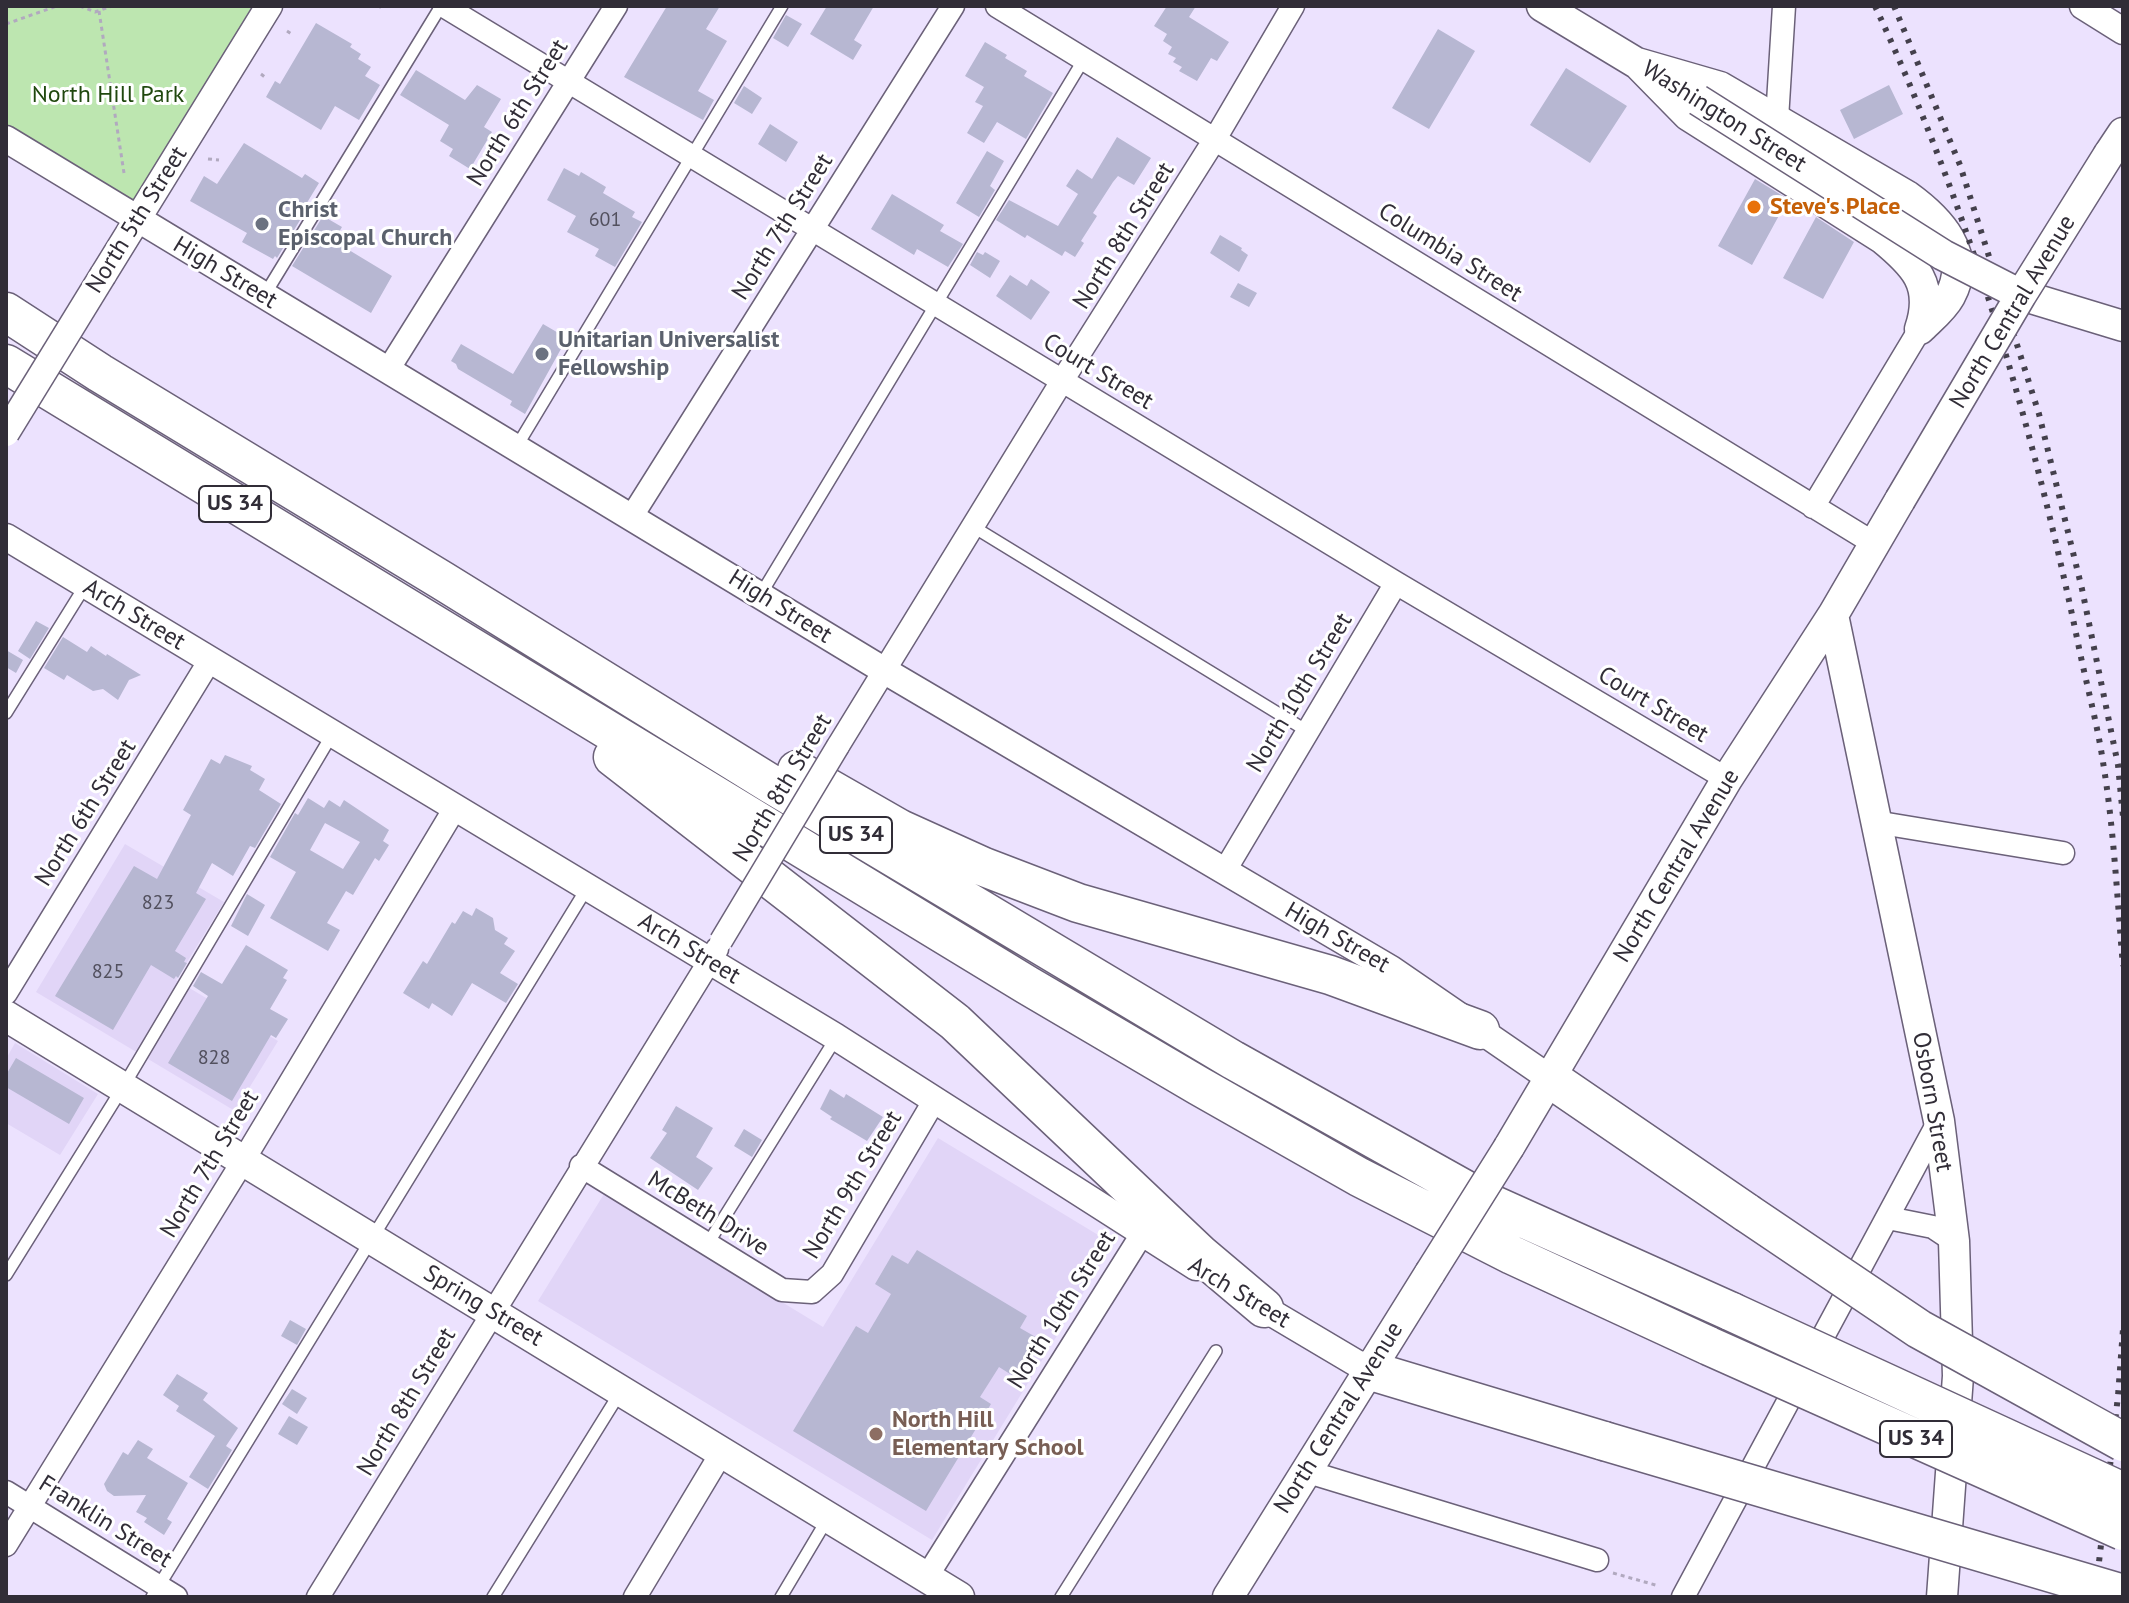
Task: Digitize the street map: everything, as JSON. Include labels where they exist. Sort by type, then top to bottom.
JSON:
[{"type":"highway","name":"US 34","points":[[6,312],[100,373],[784,792],[1233,1060],[1372,1139],[1487,1202],[2123,1492]]},
{"type":"highway","name":"US 34","points":[[6,364],[1027,985],[1359,1177],[1512,1255],[2123,1531]]},
{"type":"highway","points":[[443,581],[750,743],[900,829],[984,867],[1078,903],[1330,975],[1480,1030]]},
{"type":"highway","points":[[465,642],[955,1022],[1200,1254],[1264,1308]]},
{"type":"highway","points":[[1551,1079],[1919,1329],[2123,1442]]},
{"type":"highway","points":[[1368,1370],[2123,1594]]},
{"type":"main road","name":"Washington Street","points":[[1542,6],[1698,100],[1943,255],[2021,295],[2123,326]]},
{"type":"main road","points":[[1637,63],[1703,80],[1777,119],[1907,196],[1942,225],[1955,249],[1958,270],[1950,295],[1920,329]]},
{"type":"main road","points":[[1637,63],[1688,115],[1882,238],[1900,253],[1914,267],[1925,294],[1926,309],[1920,329]]},
{"type":"main road","name":"North Central Avenue","points":[[1228,1597],[1551,1079],[1727,779],[1833,615],[2021,295],[2116,143]]},
{"type":"main road","name":"Osborn Street","points":[[1833,615],[1939,1121],[1954,1241],[1958,1376],[1942,1597]]},
{"type":"main road","name":"Spring Street","points":[[6,1016],[959,1597]]},
{"type":"street","name":"North 5th Street","points":[[6,433],[269,6]]},
{"type":"street","name":"Court Street","points":[[442,6],[1396,583],[1727,779]]},
{"type":"street","name":"North 6th Street","points":[[388,370],[616,6]]},
{"type":"street","name":"North 7th Street","points":[[632,516],[953,6]]},
{"type":"street","name":"Columbia Street","points":[[997,6],[1875,544]]},
{"type":"street","name":"North 8th Street","points":[[318,1597],[972,526],[1215,139],[1293,6]]},
{"type":"street","points":[[1777,119],[1784,6]]},
{"type":"street","points":[[2083,6],[2123,31]]},
{"type":"street","name":"High Street","points":[[6,139],[885,671],[1391,969],[1551,1079]]},
{"type":"street","points":[[1813,507],[1920,329]]},
{"type":"street","name":"Arch Street","points":[[6,537],[587,887],[715,951],[836,1037],[934,1101],[1142,1234],[1368,1370]]},
{"type":"street","name":"North 10th Street","points":[[1224,872],[1396,583]]},
{"type":"street","name":"North 6th Street","points":[[6,993],[210,660]]},
{"type":"street","name":"North 7th Street","points":[[6,1545],[243,1161],[455,808]]},
{"type":"street","points":[[1875,822],[2063,853]]},
{"type":"street","name":"North 9th Street","points":[[812,1292],[832,1274],[934,1101]]},
{"type":"street","points":[[1684,1595],[1939,1121]]},
{"type":"street","name":"McBeth Drive","points":[[581,1166],[782,1290],[812,1292]]},
{"type":"street","points":[[1888,1218],[1933,1227],[1954,1241]]},
{"type":"street","name":"North 10th Street","points":[[926,1578],[1142,1234]]},
{"type":"street","points":[[635,1597],[722,1452]]},
{"type":"street","points":[[1305,1471],[1602,1565]]},
{"type":"street","name":"Franklin Street","points":[[6,1492],[162,1593]]},
{"type":"lane","points":[[264,296],[442,6]]},
{"type":"lane","points":[[516,447],[782,6]]},
{"type":"lane","points":[[761,594],[1084,59]]},
{"type":"lane","points":[[972,526],[1307,731]]},
{"type":"lane","points":[[6,713],[85,586]]},
{"type":"lane","points":[[6,1275],[123,1087],[334,732]]},
{"type":"lane","points":[[162,1593],[371,1238],[587,887]]},
{"type":"lane","points":[[707,1245],[836,1037]]},
{"type":"lane","points":[[1061,1597],[1216,1351]]},
{"type":"lane","points":[[493,1597],[622,1390]]},
{"type":"lane","points":[[781,1597],[829,1518]]},
{"type":"path","points":[[6,24],[57,6]]},
{"type":"path","points":[[80,6],[99,11],[112,6]]},
{"type":"path","points":[[99,11],[124,173]]},
{"type":"path","points":[[287,31],[293,35]]},
{"type":"path","points":[[261,74],[266,78]]},
{"type":"path","points":[[208,159],[219,160]]},
{"type":"path","points":[[1602,1565],[1659,1586]]},
{"type":"shaded area","points":[[125,844],[224,902],[176,980],[278,1041],[235,1111],[36,992]]},
{"type":"shaded area","points":[[15,1043],[98,1094],[60,1155],[6,1123],[6,1059]]},
{"type":"shaded area","name":"North Hill Elementary School","points":[[938,1138],[1113,1244],[932,1540],[538,1301],[604,1194],[823,1327]]},
{"type":"green space","name":"North Hill Park","points":[[6,6],[269,6],[137,220],[6,139]]},
{"type":"building","points":[[667,6],[720,6],[706,29],[727,41],[698,91],[714,100],[703,120],[624,77]]},
{"type":"building","points":[[827,6],[874,6],[854,40],[862,45],[853,60],[810,34]]},
{"type":"building","points":[[1167,6],[1196,6],[1189,17],[1229,42],[1217,61],[1211,58],[1197,81],[1179,71],[1182,67],[1173,62],[1176,58],[1168,54],[1172,47],[1163,41],[1167,34],[1154,26]]},
{"type":"building","points":[[786,15],[802,24],[788,47],[773,38]]},
{"type":"building","points":[[316,23],[352,44],[350,47],[361,54],[358,59],[371,67],[365,76],[380,85],[359,120],[335,106],[321,130],[266,97],[275,81],[280,84]]},
{"type":"building","points":[[1438,29],[1475,51],[1429,129],[1392,108]]},
{"type":"building","points":[[985,42],[1027,71],[1024,76],[1053,93],[1026,139],[997,122],[984,143],[967,133],[983,106],[975,102],[984,87],[965,76]]},
{"type":"building","points":[[1566,68],[1627,106],[1590,163],[1530,125]]},
{"type":"building","points":[[416,70],[465,100],[477,85],[501,99],[484,127],[492,132],[470,169],[449,156],[453,149],[440,141],[449,125],[400,95]]},
{"type":"building","points":[[1889,85],[1903,114],[1854,139],[1840,110]]},
{"type":"building","points":[[744,86],[762,98],[752,114],[734,103]]},
{"type":"building","points":[[770,124],[798,142],[786,162],[758,144]]},
{"type":"building","points":[[1117,137],[1151,158],[1134,185],[1118,176],[1113,182],[1093,213],[1097,216],[1075,257],[1065,251],[1062,256],[996,220],[1009,200],[1058,226],[1078,194],[1066,186],[1077,169],[1092,179]]},
{"type":"building","points":[[244,143],[302,178],[305,174],[319,183],[277,258],[275,256],[273,259],[242,242],[247,233],[190,201],[204,176],[217,184]]},
{"type":"building","points":[[987,151],[1004,161],[990,186],[995,190],[979,217],[956,203]]},
{"type":"building","points":[[564,168],[579,176],[581,172],[606,187],[603,193],[635,212],[632,217],[642,222],[615,267],[595,256],[599,249],[567,232],[576,216],[547,200]]},
{"type":"building","points":[[1755,179],[1788,199],[1752,265],[1718,246]]},
{"type":"building","points":[[892,194],[944,225],[940,231],[963,244],[948,267],[917,249],[914,255],[871,229]]},
{"type":"building","points":[[323,216],[342,227],[334,241],[392,276],[371,313],[292,266]]},
{"type":"building","points":[[1816,217],[1854,242],[1823,299],[1783,278]]},
{"type":"building","points":[[1220,235],[1248,255],[1239,272],[1210,253]]},
{"type":"building","points":[[977,252],[983,255],[985,252],[1000,261],[990,278],[970,265]]},
{"type":"building","points":[[1010,275],[1027,286],[1031,279],[1050,292],[1031,320],[996,296]]},
{"type":"building","points":[[1238,283],[1257,293],[1249,307],[1230,297]]},
{"type":"building","points":[[543,324],[567,338],[525,414],[510,405],[512,401],[458,369],[451,361],[461,344],[513,374]]},
{"type":"building","points":[[36,621],[49,628],[30,659],[18,651]]},
{"type":"building","points":[[63,637],[87,652],[91,646],[141,675],[129,680],[118,700],[103,689],[93,691],[67,675],[64,680],[44,668]]},
{"type":"building","points":[[6,650],[23,660],[16,673],[6,667]]},
{"type":"building","points":[[225,755],[252,766],[250,770],[265,779],[259,790],[281,804],[255,848],[250,846],[233,876],[212,863],[196,893],[206,899],[175,951],[186,958],[184,962],[187,963],[178,978],[176,976],[174,979],[151,965],[113,1030],[55,996],[134,866],[157,879],[191,815],[183,810],[211,759],[220,764]]},
{"type":"building","points":[[308,798],[324,808],[329,800],[340,807],[344,800],[389,830],[383,841],[389,845],[379,861],[375,858],[353,895],[346,891],[327,923],[340,930],[328,951],[270,918],[296,872],[270,857],[295,813],[298,815]],"holes":[[[325,823],[360,842],[343,869],[310,850]]]},
{"type":"building","points":[[247,894],[265,905],[248,936],[231,926]]},
{"type":"building","points":[[476,908],[493,918],[495,930],[508,938],[504,944],[515,951],[500,973],[518,984],[506,1003],[472,983],[452,1016],[432,1003],[429,1009],[403,993],[423,961],[427,964],[452,922],[455,924],[463,911],[472,916]]},
{"type":"building","points":[[246,945],[288,970],[283,978],[287,980],[270,1009],[288,1019],[276,1038],[271,1035],[232,1101],[168,1063],[208,996],[193,986],[201,972],[222,984]]},
{"type":"building","points":[[16,1058],[84,1098],[69,1124],[6,1087],[6,1075]]},
{"type":"building","points":[[830,1089],[844,1098],[846,1094],[883,1117],[867,1141],[830,1119],[832,1117],[820,1109]]},
{"type":"building","points":[[676,1106],[713,1128],[696,1157],[713,1168],[698,1190],[650,1158],[667,1133],[662,1130]]},
{"type":"building","points":[[744,1129],[762,1140],[752,1157],[734,1146]]},
{"type":"building","points":[[917,1250],[1027,1316],[1020,1328],[1041,1340],[1018,1379],[999,1367],[980,1397],[991,1404],[926,1511],[793,1431],[856,1326],[868,1333],[891,1294],[875,1284],[892,1255],[908,1264]]},
{"type":"building","points":[[290,1320],[306,1329],[297,1345],[281,1336]]},
{"type":"building","points":[[177,1374],[208,1393],[203,1400],[238,1428],[226,1446],[232,1450],[208,1489],[189,1477],[215,1436],[176,1411],[179,1406],[163,1395]]},
{"type":"building","points":[[292,1389],[307,1398],[297,1414],[282,1404]]},
{"type":"building","points":[[289,1416],[308,1427],[297,1445],[278,1434]]},
{"type":"building","points":[[138,1440],[153,1449],[147,1458],[188,1483],[167,1519],[172,1522],[164,1535],[144,1522],[147,1518],[136,1512],[146,1495],[114,1496],[104,1484],[123,1452],[128,1455]]},
{"type":"railway","points":[[1875,6],[1909,83],[1969,239],[2041,480],[2101,747],[2113,838],[2123,966]]},
{"type":"railway","points":[[1894,6],[1960,165],[2039,414],[2082,589],[2118,765],[2123,817]]},
{"type":"railway","points":[[2095,1597],[2123,1329]]},
{"type":"place","name":"Steve's Place","points":[[1754,207]]},
{"type":"place","name":"Christ Episcopal Church","points":[[262,224]]},
{"type":"place","name":"Unitarian Universalist Fellowship","points":[[542,354]]},
{"type":"place","name":"North Hill Elementary School","points":[[876,1434]]}]
